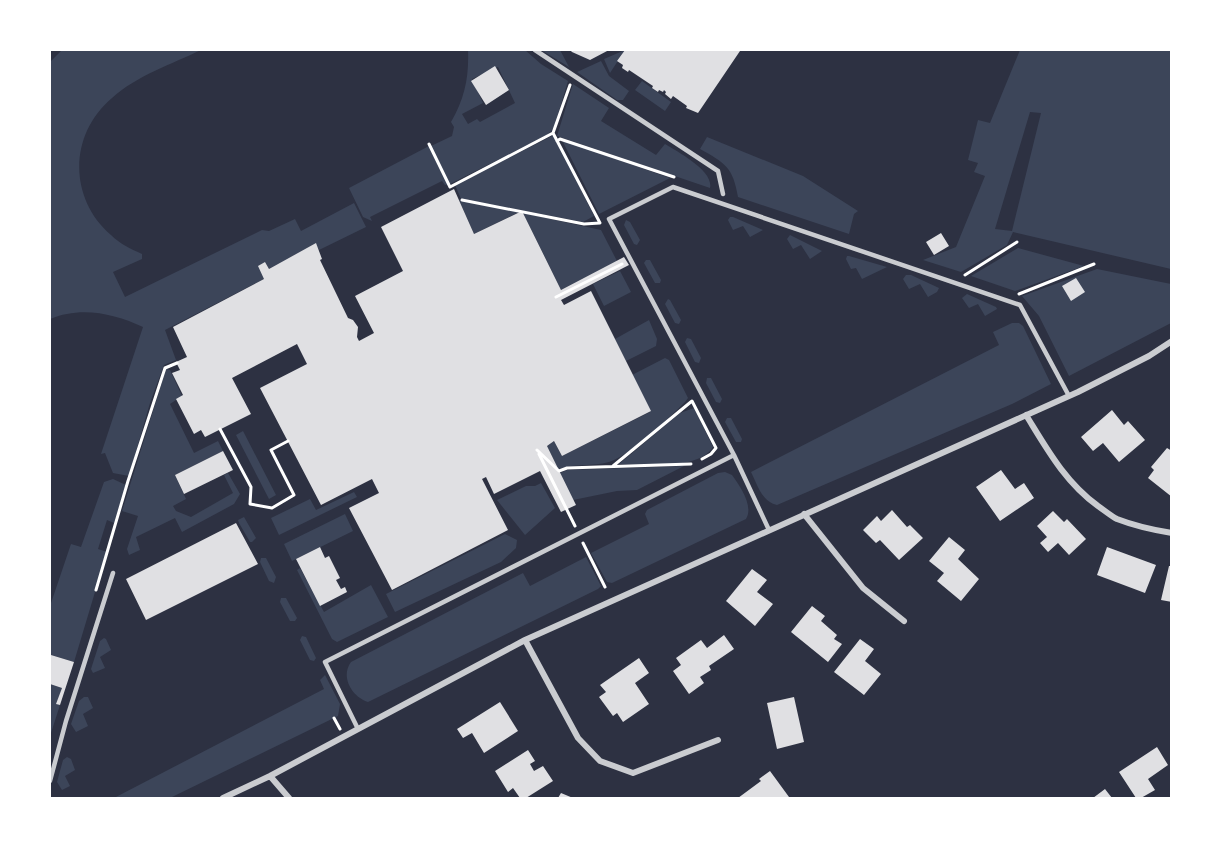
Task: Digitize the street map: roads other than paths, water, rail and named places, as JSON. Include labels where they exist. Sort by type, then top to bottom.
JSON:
[{"type":"street","points":[[223,798],[270,776],[525,640],[1069,396],[1149,356],[1172,340]]},
{"type":"street","points":[[1026,415],[1071,483],[1090,500],[1115,518],[1146,529],[1172,533]]},
{"type":"street","points":[[804,514],[862,588],[904,621]]},
{"type":"street","points":[[525,640],[578,738],[600,761],[633,773],[718,740]]},
{"type":"street","points":[[270,776],[289,798]]},
{"type":"lane","points":[[535,50],[718,171],[723,194]]},
{"type":"lane","points":[[769,530],[734,455],[609,219],[673,187],[1020,305],[1069,396]]},
{"type":"lane","points":[[358,729],[325,662],[734,455]]},
{"type":"lane","points":[[50,781],[69,711],[113,573]]}]
